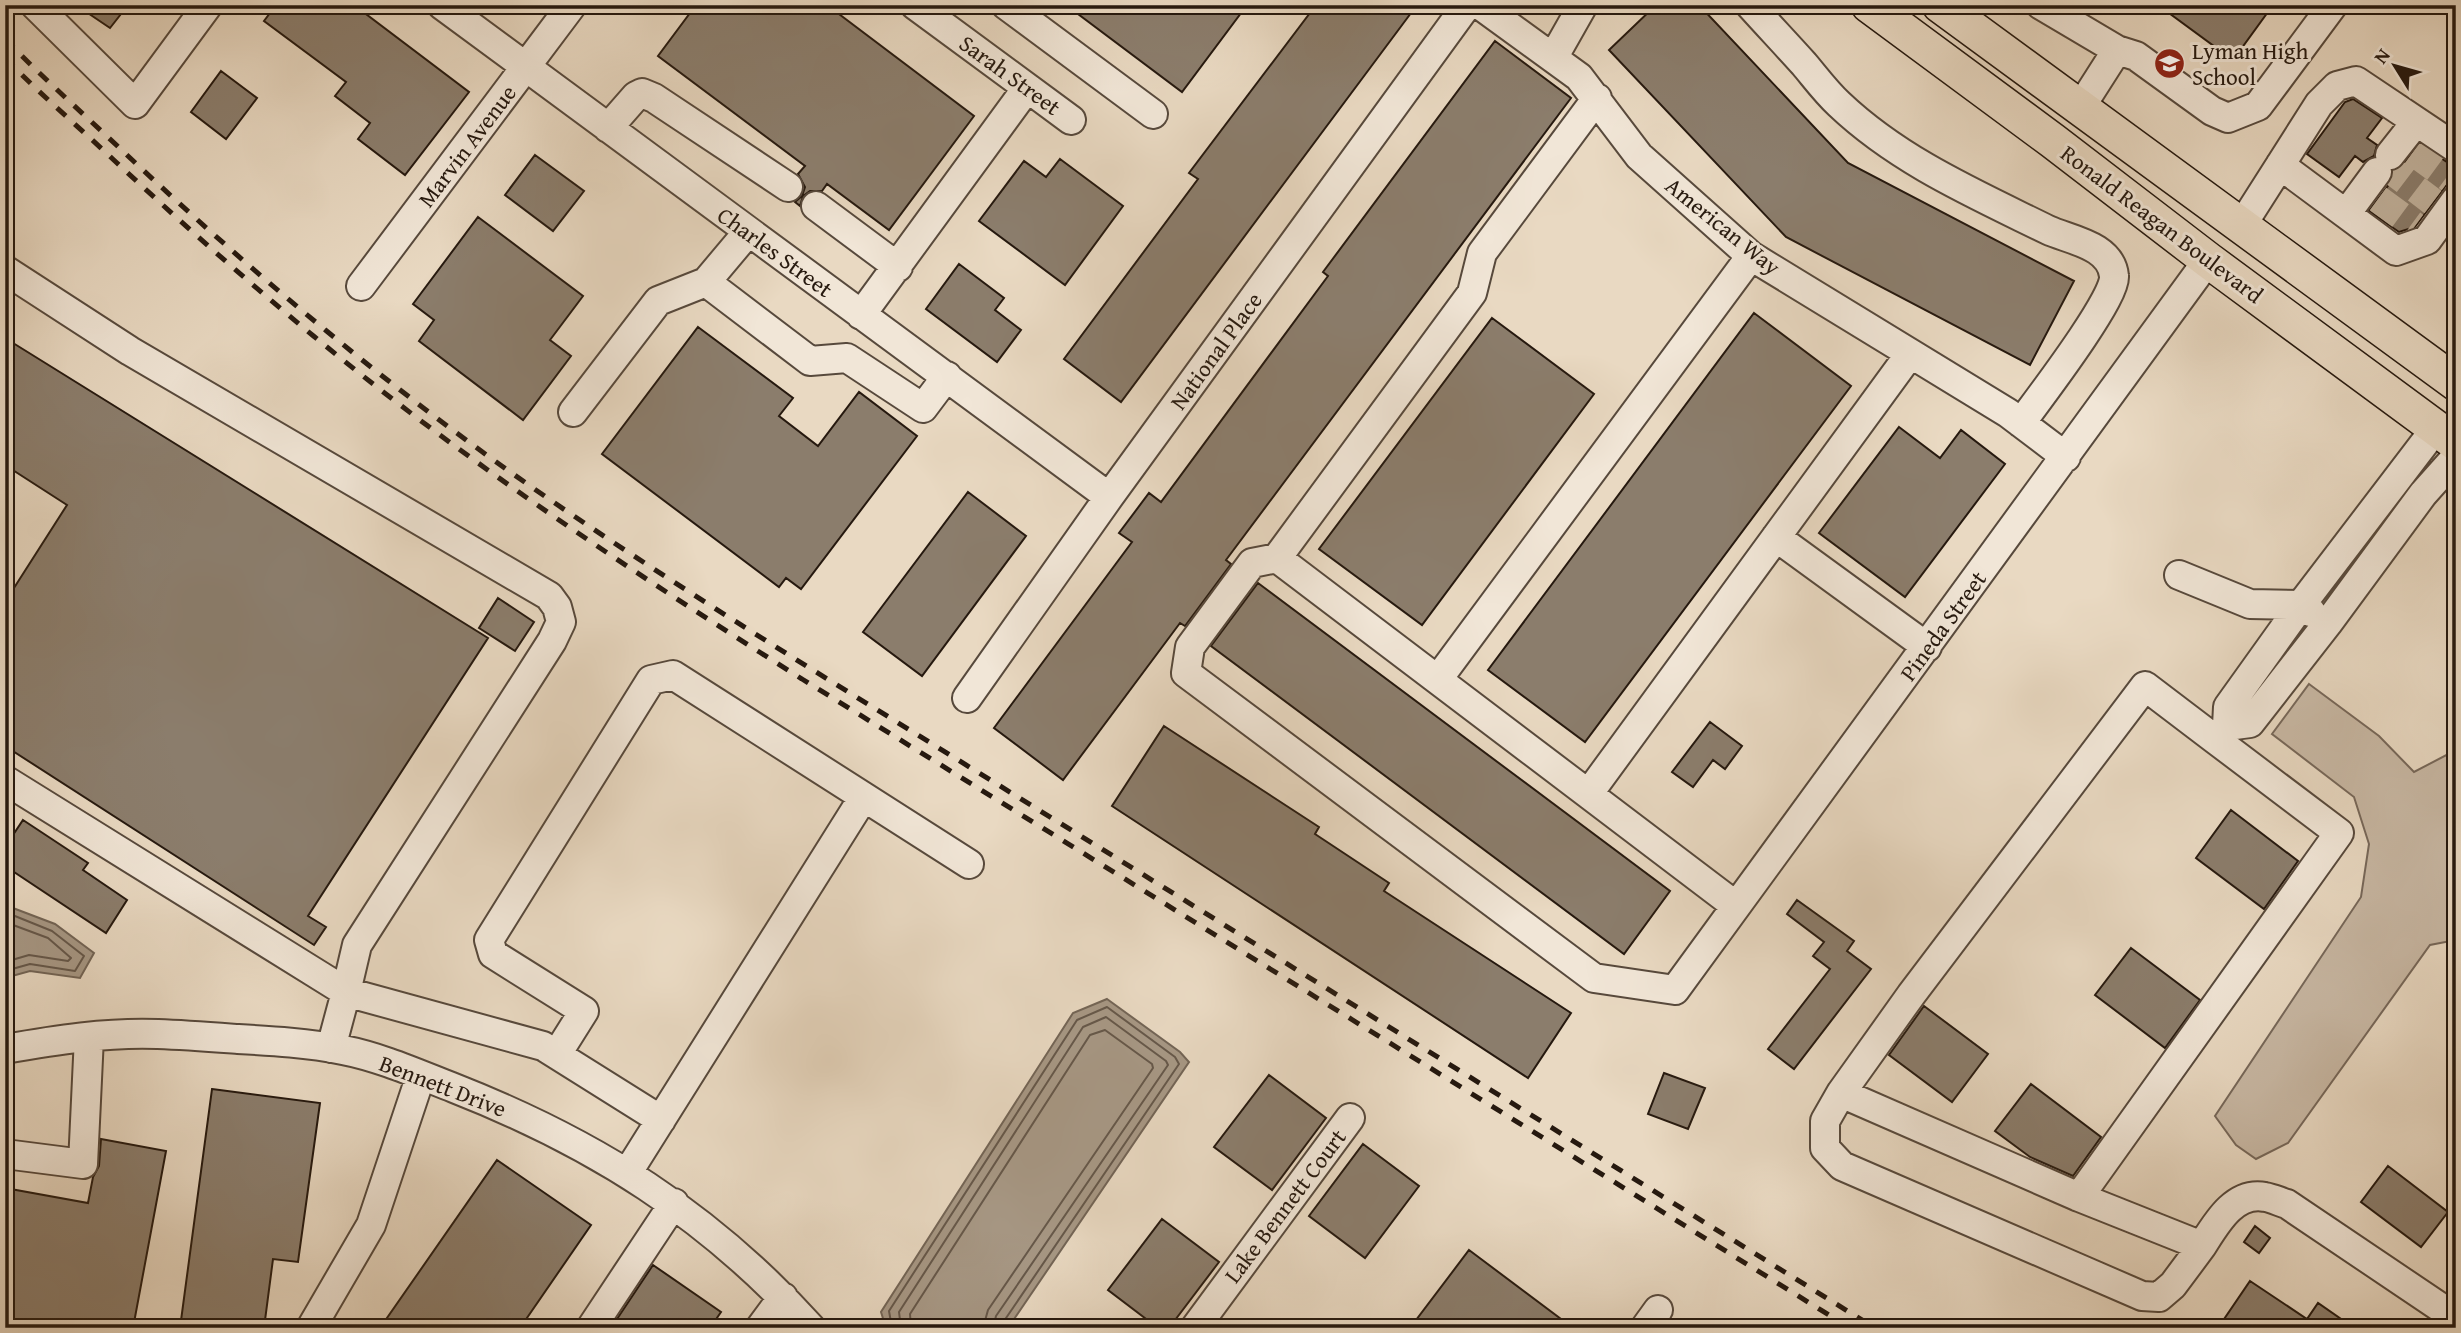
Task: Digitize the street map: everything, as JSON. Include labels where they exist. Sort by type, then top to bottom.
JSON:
[{"type":"main road","name":"Ronald Reagan Boulevard","points":[[1869,5],[2208,260],[2449,424]]},
{"type":"main road","name":"Ronald Reagan Boulevard","points":[[1940,5],[2456,383]]},
{"type":"main road","points":[[2053,141],[2080,108]]},
{"type":"street","points":[[35,5],[135,104],[208,5]]},
{"type":"street","name":"Charles Street","points":[[442,5],[473,14],[527,66],[608,128],[1109,497]]},
{"type":"street","name":"Marvin Avenue","points":[[361,286],[572,5]]},
{"type":"street","name":"Sarah Street","points":[[915,5],[1072,120]]},
{"type":"street","points":[[1006,5],[1153,114]]},
{"type":"street","name":"National Place","points":[[967,698],[1109,497],[1467,5]]},
{"type":"street","name":"American Way","points":[[1480,5],[1579,77],[1639,156],[1751,256],[2021,423],[2066,457]]},
{"type":"street","points":[[1553,58],[1583,5]]},
{"type":"street","points":[[1750,5],[1839,104],[1894,147],[1939,177],[2066,238],[2097,248],[2106,259],[2114,275],[2112,289],[2066,361],[2021,423]]},
{"type":"street","points":[[2041,5],[2117,50],[2136,56],[2212,111],[2228,118],[2258,106],[2333,5]]},
{"type":"street","points":[[2080,108],[2117,50]]},
{"type":"street","points":[[2242,225],[2319,104],[2337,86],[2356,81],[2391,162]]},
{"type":"street","points":[[847,358],[898,267],[1027,88]]},
{"type":"street","points":[[608,128],[636,96],[642,93],[654,98],[788,187]]},
{"type":"street","points":[[1597,98],[1482,253],[1472,293],[1277,558],[1736,906]]},
{"type":"street","points":[[2346,214],[2391,162],[2456,148]]},
{"type":"street","points":[[2280,165],[2396,251],[2422,232],[2448,195]]},
{"type":"street","points":[[816,206],[898,267]]},
{"type":"street","points":[[573,412],[658,301],[706,282],[748,232]]},
{"type":"street","points":[[1438,679],[1751,256]]},
{"type":"street","name":"Pineda Street","points":[[1277,558],[1252,563],[1190,647],[1186,673],[1594,978],[1675,990],[2208,260]]},
{"type":"street","points":[[5,270],[130,351],[549,596],[557,607],[561,622],[552,641],[357,944],[331,1048]]},
{"type":"street","points":[[706,282],[810,361],[847,358],[923,408],[947,376]]},
{"type":"street","points":[[1589,793],[1910,354]]},
{"type":"street","points":[[2221,733],[2228,707],[2301,605],[2449,424]]},
{"type":"street","points":[[2221,733],[2249,723],[2328,623],[2423,494],[2456,457]]},
{"type":"street","points":[[1776,537],[1927,647]]},
{"type":"street","points":[[2179,575],[2250,604],[2301,605],[2328,623]]},
{"type":"street","points":[[2253,673],[2275,690]]},
{"type":"street","points":[[557,1054],[584,1011],[493,954],[489,940],[651,680],[673,675],[969,864]]},
{"type":"street","points":[[2079,1197],[2339,832],[2221,733],[2145,686],[1911,995],[1841,1093],[1825,1121],[1825,1148],[1842,1167],[2142,1296],[2159,1297],[2173,1285],[2221,1216],[2240,1200],[2263,1196],[2287,1205],[2456,1319],[2451,1328]]},
{"type":"street","points":[[5,780],[346,992],[543,1046],[661,1120]]},
{"type":"street","points":[[628,1172],[863,798]]},
{"type":"street","name":"Bennett Drive","points":[[5,1049],[89,1037],[156,1034],[291,1043],[344,1050],[421,1075],[524,1117],[628,1172],[697,1220],[783,1297],[811,1328]]},
{"type":"street","points":[[5,1154],[83,1164],[89,1037]]},
{"type":"street","points":[[311,1328],[372,1225],[421,1075]]},
{"type":"street","points":[[1841,1093],[2079,1197],[2202,1246]]},
{"type":"street","name":"Lake Bennett Court","points":[[1195,1328],[1350,1118]]},
{"type":"street","points":[[591,1328],[674,1203]]},
{"type":"street","points":[[760,1328],[783,1297]]},
{"type":"shaded area","points":[[2309,684],[2379,736],[2414,772],[2456,750],[2456,940],[2430,945],[2288,1143],[2256,1159],[2236,1145],[2215,1116],[2361,897],[2369,844],[2354,797],[2272,734]]},
{"type":"water","points":[[5,905],[55,924],[94,953],[80,978],[30,971],[5,978]]},
{"type":"water","points":[[1107,999],[1180,1052],[1189,1062],[1008,1328],[886,1328],[881,1312],[1073,1013]]},
{"type":"building","points":[[76,5],[128,5],[110,28]]},
{"type":"building","points":[[276,5],[373,5],[366,14],[469,92],[405,175],[358,139],[370,123],[335,96],[346,82],[264,21]]},
{"type":"building","points":[[696,5],[827,5],[974,116],[889,230],[827,184],[822,191],[810,191],[803,196],[800,206],[795,202],[802,196],[805,187],[798,174],[805,166],[658,56]]},
{"type":"building","points":[[1066,5],[1247,5],[1182,92]]},
{"type":"building","points":[[1316,5],[1401,5],[1411,13],[1121,402],[1064,359],[1198,179],[1189,173]]},
{"type":"building","points":[[1656,5],[1699,5],[1848,163],[2074,281],[2030,365],[1786,237],[1609,50]]},
{"type":"building","points":[[2158,5],[2273,5],[2233,60]]},
{"type":"building","points":[[1495,41],[1571,98],[1226,560],[1231,564],[1185,626],[1180,623],[1063,780],[994,728],[1132,542],[1119,533],[1149,493],[1161,502],[1328,276],[1323,272]]},
{"type":"building","points":[[221,71],[257,98],[226,139],[191,112]]},
{"type":"building","points":[[2353,99],[2382,118],[2367,138],[2377,145],[2374,156],[2363,162],[2355,156],[2339,177],[2307,154],[2345,102]]},
{"type":"building","points":[[2420,144],[2456,165],[2456,172],[2415,227],[2399,232],[2369,211],[2390,183],[2393,171],[2403,165]]},
{"type":"building","points":[[535,155],[584,191],[553,231],[505,195]]},
{"type":"building","points":[[1060,159],[1123,206],[1065,285],[979,221],[1024,161],[1046,177]]},
{"type":"building","points":[[478,217],[583,296],[550,340],[571,356],[523,420],[419,341],[434,320],[413,304]]},
{"type":"building","points":[[959,264],[1004,298],[995,310],[1021,330],[997,362],[926,309]]},
{"type":"building","points":[[1754,313],[1851,386],[1585,742],[1488,670]]},
{"type":"building","points":[[1492,318],[1594,394],[1422,625],[1319,549]]},
{"type":"building","points":[[698,327],[793,398],[779,416],[818,446],[859,392],[917,436],[801,589],[786,578],[779,587],[602,454]]},
{"type":"building","points":[[5,338],[488,638],[308,916],[326,927],[314,945],[5,746],[5,602],[67,505],[5,465]]},
{"type":"building","points":[[1899,427],[1940,458],[1961,430],[2005,464],[1905,597],[1819,533]]},
{"type":"building","points":[[968,492],[1026,536],[922,676],[863,632]]},
{"type":"building","points":[[1258,583],[1670,891],[1624,954],[1211,646]]},
{"type":"building","points":[[498,598],[534,622],[515,651],[479,628]]},
{"type":"building","points":[[1710,722],[1742,746],[1725,769],[1713,760],[1693,787],[1672,772]]},
{"type":"building","points":[[1164,726],[1319,827],[1315,834],[1389,883],[1384,891],[1571,1013],[1528,1078],[1112,806]]},
{"type":"building","points":[[2231,810],[2298,861],[2264,909],[2196,858]]},
{"type":"building","points":[[23,820],[88,863],[83,870],[127,900],[106,933],[5,866],[5,847]]},
{"type":"building","points":[[1797,900],[1854,941],[1847,951],[1871,969],[1794,1069],[1768,1049],[1830,969],[1813,956],[1824,942],[1787,914]]},
{"type":"building","points":[[2131,948],[2200,1000],[2165,1048],[2095,995]]},
{"type":"building","points":[[1924,1006],[1988,1054],[1952,1102],[1889,1055]]},
{"type":"building","points":[[1664,1073],[1705,1088],[1688,1129],[1648,1114]]},
{"type":"building","points":[[1269,1075],[1326,1118],[1272,1190],[1214,1147]]},
{"type":"building","points":[[2031,1084],[2101,1137],[2073,1176],[2030,1157],[1995,1131]]},
{"type":"building","points":[[212,1089],[320,1103],[298,1262],[273,1259],[264,1328],[180,1328]]},
{"type":"building","points":[[101,1139],[166,1151],[133,1328],[5,1328],[5,1188],[88,1203],[93,1177],[99,1166]]},
{"type":"building","points":[[1363,1144],[1419,1186],[1365,1258],[1309,1216]]},
{"type":"building","points":[[497,1160],[591,1225],[520,1328],[380,1328]]},
{"type":"building","points":[[2388,1166],[2448,1212],[2421,1247],[2361,1202]]},
{"type":"building","points":[[1162,1219],[1219,1262],[1169,1328],[1158,1328],[1108,1290]]},
{"type":"building","points":[[2255,1226],[2270,1238],[2259,1253],[2244,1242]]},
{"type":"building","points":[[1469,1250],[1573,1328],[1410,1328]]},
{"type":"building","points":[[653,1265],[721,1312],[710,1328],[611,1328]]},
{"type":"building","points":[[2250,1281],[2307,1319],[2318,1303],[2354,1328],[2218,1328]]},
{"type":"tunnel","points":[[2413,152],[2450,179]]},
{"type":"tunnel","points":[[2383,164],[2433,202]]},
{"type":"tunnel","points":[[2378,199],[2415,226]]},
{"type":"railway","points":[[5,39],[178,202],[279,291],[383,377],[546,497],[676,584],[808,667],[1875,1328]]},
{"type":"railway","points":[[5,58],[153,196],[298,324],[412,414],[555,517],[802,679],[1850,1328]]},
{"type":"place","name":"Lyman High School","points":[[2169,64]]}]
